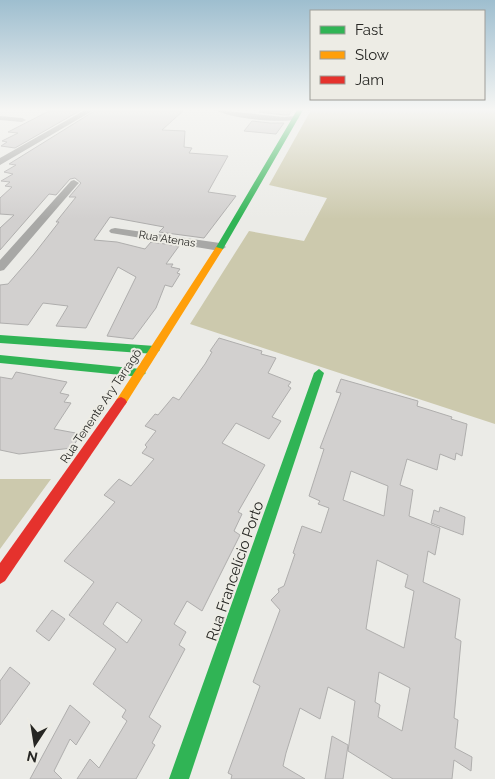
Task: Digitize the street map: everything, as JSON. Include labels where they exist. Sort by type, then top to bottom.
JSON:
[{"type":"main road","name":"Rua Tenente Ary Tarragô","points":[[0,576],[141,373],[220,247],[276,146]]},
{"type":"main road","points":[[240,211],[244,215],[253,215]]},
{"type":"main road","name":"Rua Tenente Ary Tarragô","points":[[220,247],[245,225]]},
{"type":"main road","points":[[0,338],[155,350]]},
{"type":"main road","points":[[0,358],[141,373]]},
{"type":"main road","name":"Rua Francelício Porto","points":[[179,779],[319,373]]},
{"type":"street","points":[[0,162],[5,155],[21,146]]},
{"type":"street","points":[[0,267],[74,183]]},
{"type":"street","name":"Rua Atenas","points":[[115,231],[220,247]]},
{"type":"shaded area","points":[[291,146],[495,146],[495,424],[190,324],[249,231],[304,241],[327,198],[269,185]]},
{"type":"shaded area","points":[[0,479],[51,479],[0,549]]},
{"type":"building","points":[[37,146],[184,146],[192,148],[189,153],[228,156],[208,192],[236,196],[204,238],[159,232],[164,227],[110,217],[94,240],[117,242],[145,249],[151,242],[179,246],[166,264],[173,264],[171,267],[180,269],[177,273],[180,274],[172,287],[165,285],[156,308],[133,339],[107,336],[136,277],[118,267],[86,328],[56,326],[68,306],[43,303],[28,325],[0,323],[0,285],[8,284],[34,254],[76,197],[69,197],[81,183],[75,178],[70,179],[56,195],[49,194],[0,250],[0,228],[14,215],[0,214],[0,198],[12,187],[5,186],[10,182],[1,181],[13,174],[4,172],[16,165],[9,164]]},
{"type":"building","points":[[219,338],[262,351],[261,354],[276,358],[268,373],[291,382],[288,386],[291,388],[272,417],[281,421],[269,439],[236,423],[222,443],[265,465],[238,512],[242,514],[234,531],[240,535],[202,611],[187,601],[174,624],[186,632],[179,645],[185,649],[149,717],[161,726],[152,743],[155,745],[136,779],[77,779],[90,759],[99,768],[127,721],[122,717],[126,710],[93,684],[116,649],[69,615],[94,582],[64,561],[115,502],[104,495],[119,479],[131,486],[154,459],[142,453],[147,447],[145,445],[156,431],[145,426],[155,414],[158,415],[173,397],[179,400],[205,364],[212,352],[210,351]],"holes":[[[117,602],[142,620],[127,643],[103,624]]]},
{"type":"building","points":[[16,372],[67,382],[60,393],[69,395],[64,402],[71,403],[54,429],[81,434],[72,448],[19,454],[0,450],[0,377],[12,379]]},
{"type":"building","points":[[341,379],[418,401],[417,406],[452,417],[451,419],[467,424],[462,456],[456,453],[455,460],[440,454],[437,470],[407,459],[400,485],[413,490],[409,516],[440,528],[435,555],[428,551],[423,582],[460,599],[455,638],[461,641],[454,718],[458,720],[455,748],[472,757],[471,771],[454,760],[452,779],[393,779],[348,751],[355,701],[328,687],[320,719],[300,708],[286,753],[283,766],[305,779],[231,779],[232,775],[228,773],[260,686],[253,682],[280,610],[271,600],[279,592],[278,589],[284,586],[302,526],[321,533],[329,508],[318,504],[320,501],[309,496],[324,449],[320,448],[341,393],[336,392]],"holes":[[[351,471],[388,486],[384,516],[343,500]],[[377,560],[408,575],[405,587],[414,591],[404,648],[366,629]],[[379,672],[410,688],[402,731],[378,717],[380,705],[375,702]]]},
{"type":"building","points":[[440,507],[465,517],[463,535],[431,523],[434,510],[439,512]]},
{"type":"building","points":[[52,610],[65,619],[49,641],[36,631]]},
{"type":"building","points":[[10,667],[30,683],[0,725],[0,681]]},
{"type":"building","points":[[70,705],[90,722],[76,745],[70,739],[54,771],[62,779],[30,779]]},
{"type":"building","points":[[332,736],[348,745],[343,779],[325,779]]},
{"type":"traffic: fast","points":[[219,249],[279,146]]},
{"type":"traffic: fast","points":[[0,339],[155,350]]},
{"type":"traffic: fast","points":[[0,359],[141,373]]},
{"type":"traffic: fast","points":[[179,779],[319,373]]},
{"type":"traffic: slow","points":[[121,402],[219,249]]},
{"type":"traffic: jam","points":[[0,576],[121,402]]}]
